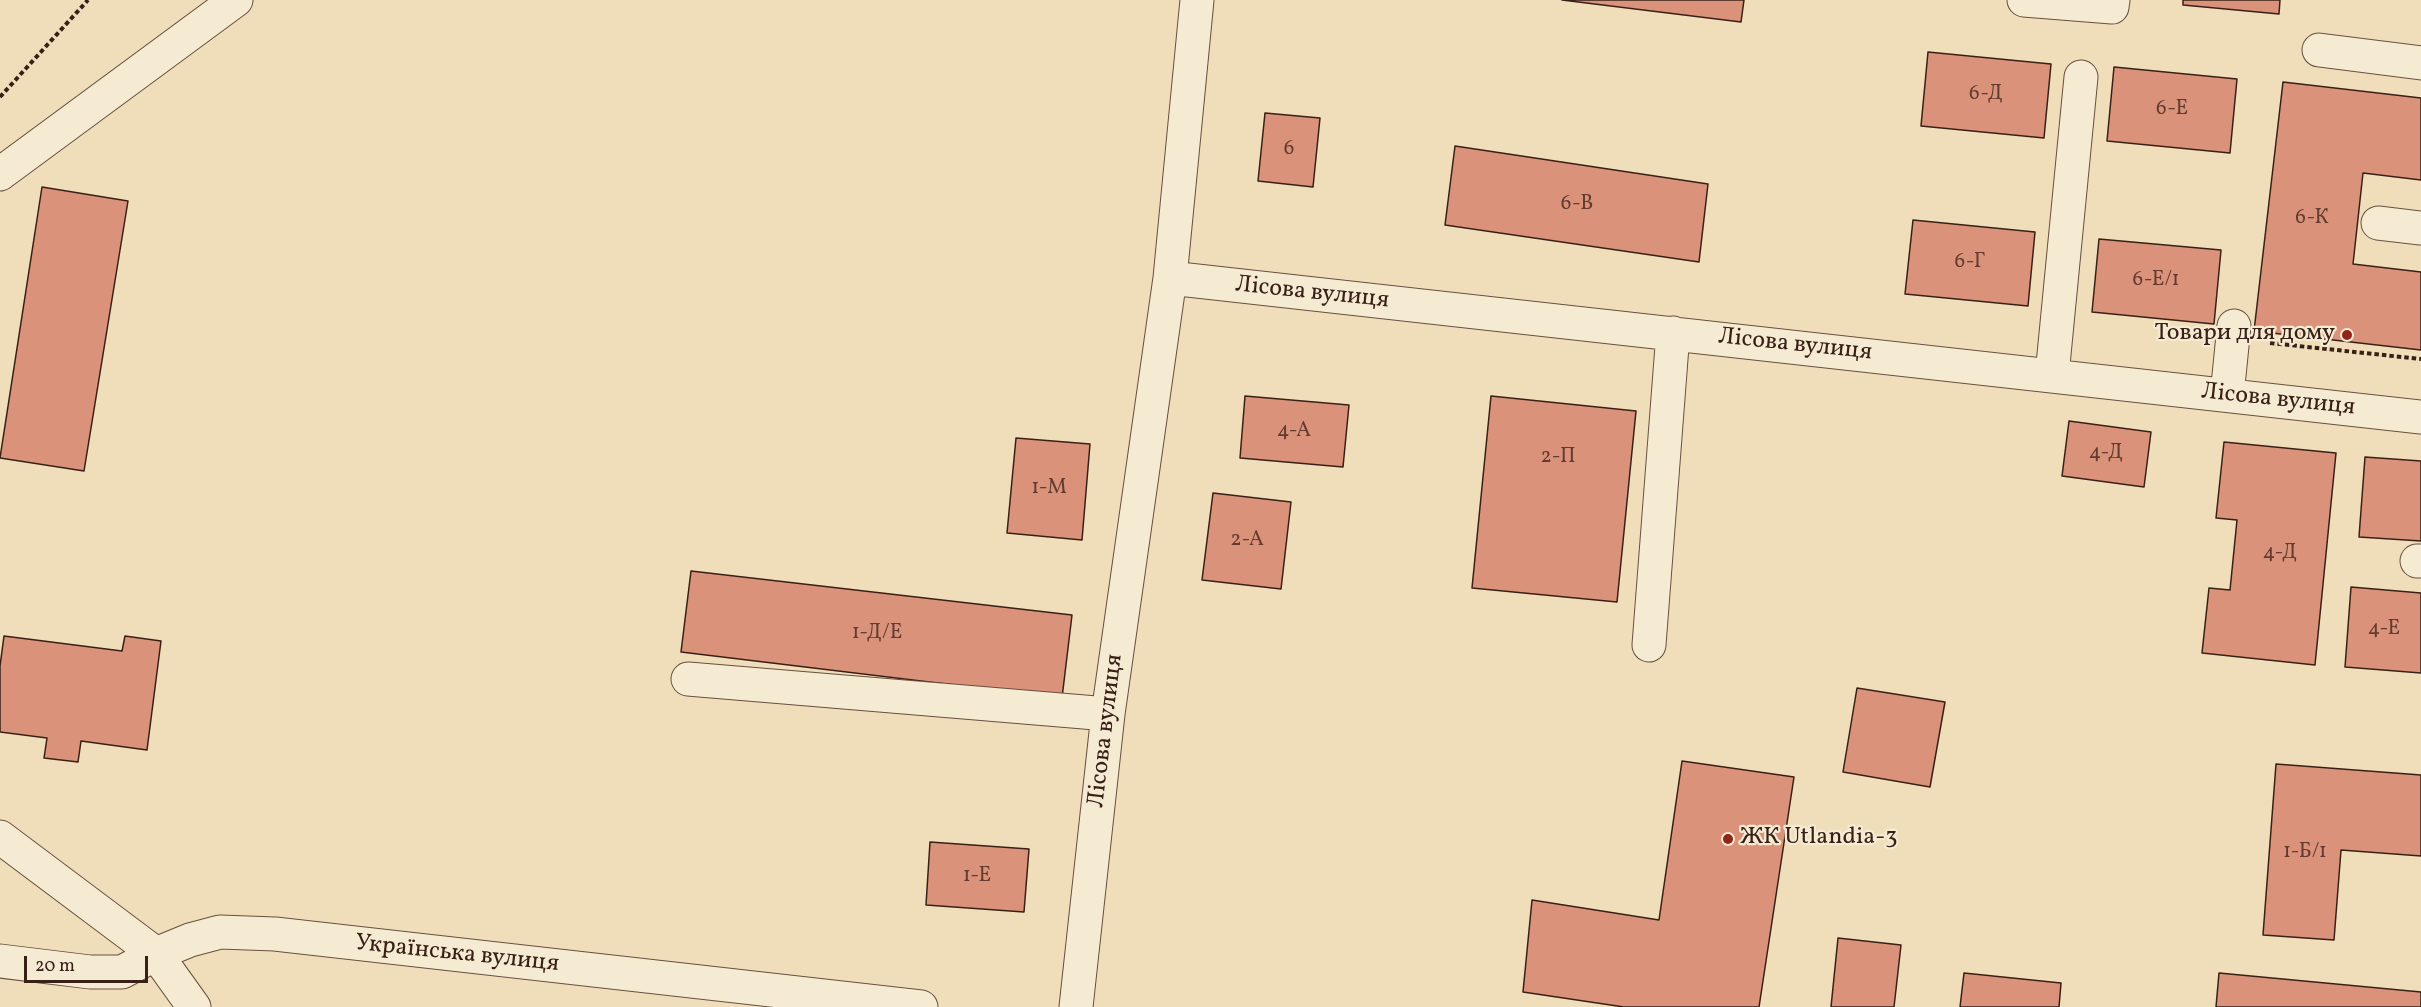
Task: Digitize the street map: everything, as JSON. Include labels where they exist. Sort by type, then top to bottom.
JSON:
[{"type":"street","points":[[0,174],[236,0]]},
{"type":"street","name":"Лісова вулиця","points":[[1076,1007],[1108,714],[1170,278],[1197,0]]},
{"type":"street","points":[[2024,0],[2112,7],[2113,0]]},
{"type":"street","points":[[2319,50],[2421,63]]},
{"type":"street","points":[[2052,375],[2081,77]]},
{"type":"street","points":[[2378,223],[2421,228]]},
{"type":"street","name":"Лісова вулиця","points":[[1170,278],[2421,417]]},
{"type":"street","points":[[2227,395],[2233,332]]},
{"type":"street","points":[[1649,645],[1674,333]]},
{"type":"street","points":[[688,679],[1108,714]]},
{"type":"street","points":[[0,837],[156,954],[194,1007]]},
{"type":"street","name":"Українська вулиця","points":[[0,961],[90,972],[122,972],[156,954],[190,940],[220,932],[275,934],[921,1007]]},
{"type":"path","points":[[0,97],[88,0]]},
{"type":"path","points":[[2233,332],[2421,359]]},
{"type":"building","points":[[1562,0],[1744,0],[1741,22]]},
{"type":"building","points":[[2183,0],[2280,0],[2279,14],[2183,5]]},
{"type":"building","points":[[1928,52],[2051,64],[2044,138],[1921,126]]},
{"type":"building","points":[[2114,67],[2237,79],[2230,153],[2107,141]]},
{"type":"building","points":[[2283,82],[2421,98],[2421,180],[2363,173],[2353,264],[2421,272],[2421,350],[2254,331]]},
{"type":"building","points":[[1265,113],[1320,118],[1313,187],[1258,181]]},
{"type":"building","points":[[1455,146],[1708,184],[1699,262],[1445,225]]},
{"type":"building","points":[[42,187],[128,201],[84,471],[0,458]]},
{"type":"building","points":[[1913,220],[2035,232],[2028,306],[1905,294]]},
{"type":"building","points":[[2099,239],[2221,250],[2214,324],[2092,312]]},
{"type":"building","points":[[1245,396],[1349,405],[1343,467],[1240,458]]},
{"type":"building","points":[[1491,396],[1636,411],[1617,602],[1472,588]]},
{"type":"building","points":[[2069,421],[2151,432],[2144,487],[2062,476]]},
{"type":"building","points":[[1016,438],[1090,444],[1082,540],[1007,533]]},
{"type":"building","points":[[2224,442],[2336,453],[2315,665],[2202,653],[2209,588],[2230,590],[2237,520],[2216,518]]},
{"type":"building","points":[[2365,457],[2421,461],[2421,541],[2359,537]]},
{"type":"building","points":[[1213,493],[1291,502],[1281,589],[1202,580]]},
{"type":"building","points":[[691,571],[1072,615],[1062,698],[681,652]]},
{"type":"building","points":[[2351,587],[2421,593],[2421,673],[2345,667]]},
{"type":"building","points":[[4,636],[122,651],[125,636],[161,641],[147,750],[81,741],[78,762],[44,758],[47,738],[0,732],[0,666]]},
{"type":"building","points":[[1857,688],[1945,702],[1930,787],[1843,772]]},
{"type":"building","name":"ЖК Utlandia-3","points":[[1682,761],[1794,777],[1759,1007],[1624,1007],[1523,992],[1532,900],[1659,920]]},
{"type":"building","points":[[2276,764],[2421,775],[2421,856],[2341,850],[2334,940],[2263,935]]},
{"type":"building","points":[[930,842],[1029,849],[1024,912],[926,905]]},
{"type":"building","points":[[1838,938],[1901,945],[1894,1007],[1831,1007]]},
{"type":"building","points":[[1964,973],[2061,983],[2059,1007],[1960,1007]]},
{"type":"building","points":[[2219,973],[2421,992],[2421,1007],[2216,1007]]},
{"type":"place","name":"Товари для дому","points":[[2347,335]]},
{"type":"place","name":"ЖК Utlandia-3","points":[[1728,839]]}]
